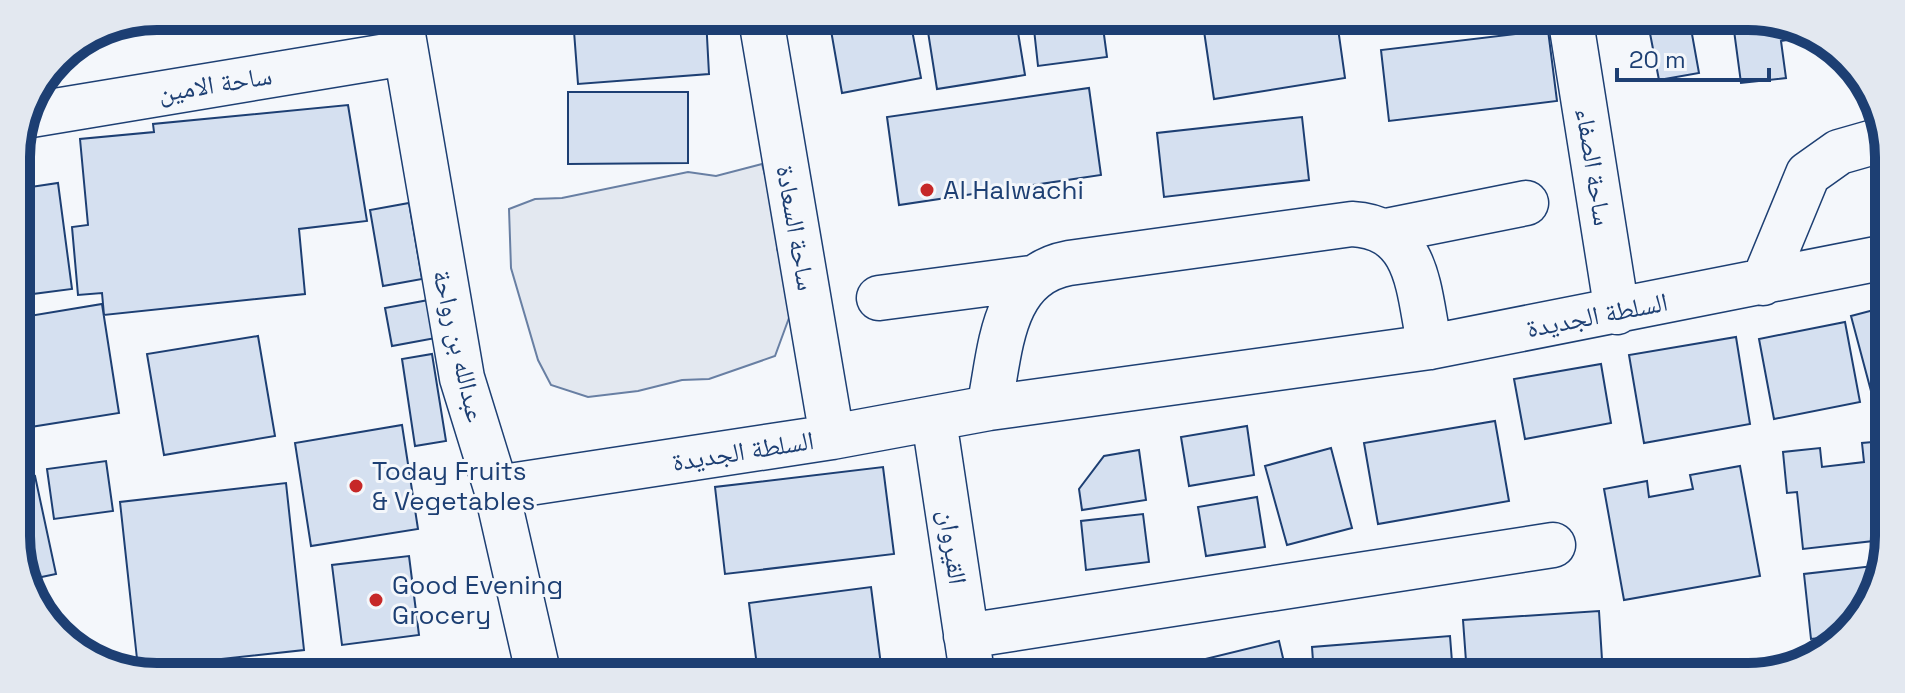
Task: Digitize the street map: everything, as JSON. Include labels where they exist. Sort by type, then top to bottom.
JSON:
[{"type":"street","name":"ساحة السعادة","points":[[763,30],[832,437]]},
{"type":"street","name":"ساحة الصفاء","points":[[1572,30],[1617,312]]},
{"type":"street","name":"ساحة الامين","points":[[38,113],[402,35]]},
{"type":"street","name":"عبدالله بن رواحة","points":[[402,35],[462,378],[496,488],[536,663]]},
{"type":"street","points":[[1763,283],[1808,174],[1839,152],[1874,142]]},
{"type":"street","points":[[989,408],[1010,312],[1018,294],[1031,278],[1049,267],[1352,224],[1386,231],[1526,203]]},
{"type":"street","points":[[1386,231],[1402,244],[1411,260],[1430,347]]},
{"type":"street","name":"السلطة الجديدة","points":[[496,488],[832,437],[989,408],[1430,347],[1875,259]]},
{"type":"street","points":[[879,298],[1031,278]]},
{"type":"street","name":"القيروان","points":[[934,420],[969,654]]},
{"type":"street","points":[[969,654],[1553,545]]},
{"type":"shaded area","points":[[762,164],[777,219],[777,249],[789,277],[793,307],[775,356],[709,379],[682,380],[638,391],[588,397],[551,385],[538,360],[511,268],[509,209],[535,199],[562,198],[688,172],[716,176]]},
{"type":"building","points":[[574,30],[707,30],[709,74],[578,84]]},
{"type":"building","points":[[831,30],[912,30],[921,78],[842,93]]},
{"type":"building","points":[[928,30],[1018,30],[1025,75],[937,89]]},
{"type":"building","points":[[1034,30],[1103,30],[1107,57],[1038,66]]},
{"type":"building","points":[[1338,30],[1345,78],[1214,99],[1204,31]]},
{"type":"building","points":[[1380,30],[1420,30],[1380,34]]},
{"type":"building","points":[[1548,30],[1557,101],[1389,121],[1381,50]]},
{"type":"building","points":[[1649,30],[1691,30],[1699,73],[1659,80]]},
{"type":"building","points":[[1734,30],[1773,32],[1794,39],[1781,41],[1786,78],[1741,83]]},
{"type":"building","points":[[1089,88],[1101,175],[899,205],[887,117]]},
{"type":"building","points":[[568,92],[688,92],[688,163],[568,164]]},
{"type":"building","points":[[348,105],[367,221],[299,229],[305,294],[104,315],[102,293],[78,295],[72,227],[88,225],[80,139],[154,132],[153,124]]},
{"type":"building","points":[[1302,117],[1309,180],[1164,197],[1157,133]]},
{"type":"building","points":[[58,183],[72,289],[30,294],[30,187]]},
{"type":"building","points":[[409,203],[422,279],[383,286],[370,210]]},
{"type":"building","points":[[434,299],[441,337],[392,346],[385,308]]},
{"type":"building","points":[[102,304],[119,413],[30,427],[30,316]]},
{"type":"building","points":[[1875,310],[1875,390],[1871,391],[1851,316]]},
{"type":"building","points":[[1845,322],[1860,402],[1774,419],[1759,339]]},
{"type":"building","points":[[258,336],[275,436],[164,455],[147,354]]},
{"type":"building","points":[[1736,337],[1750,424],[1644,443],[1629,355]]},
{"type":"building","points":[[432,354],[446,441],[415,446],[402,359]]},
{"type":"building","points":[[1601,364],[1611,423],[1525,439],[1514,379]]},
{"type":"building","points":[[1495,421],[1509,501],[1378,524],[1364,443]]},
{"type":"building","name":"Today Fruits & Vegetables","points":[[402,425],[418,529],[311,546],[295,443]]},
{"type":"building","points":[[1247,426],[1254,475],[1189,486],[1181,437]]},
{"type":"building","points":[[1875,442],[1875,541],[1803,549],[1797,492],[1787,493],[1783,452],[1820,448],[1822,467],[1864,462],[1862,443]]},
{"type":"building","points":[[1331,448],[1352,528],[1287,545],[1265,466]]},
{"type":"building","points":[[1139,450],[1146,500],[1082,510],[1079,489],[1104,456]]},
{"type":"building","points":[[106,461],[113,511],[54,519],[47,469]]},
{"type":"building","points":[[1740,466],[1760,576],[1624,600],[1604,489],[1647,481],[1649,497],[1693,489],[1690,475]]},
{"type":"building","points":[[883,467],[894,554],[725,574],[715,487]]},
{"type":"building","points":[[35,476],[56,574],[37,578],[30,536],[30,477]]},
{"type":"building","points":[[286,483],[304,650],[184,663],[137,661],[120,502]]},
{"type":"building","points":[[1257,497],[1265,547],[1206,556],[1198,507]]},
{"type":"building","points":[[1143,514],[1149,562],[1086,570],[1081,521]]},
{"type":"building","name":"Good Evening Grocery","points":[[409,556],[419,635],[342,645],[332,565]]},
{"type":"building","points":[[1871,566],[1862,592],[1844,620],[1824,637],[1811,639],[1804,574]]},
{"type":"building","points":[[871,587],[881,663],[757,663],[749,603]]},
{"type":"building","points":[[1599,611],[1602,663],[1466,663],[1463,620]]},
{"type":"building","points":[[1450,636],[1452,663],[1313,663],[1312,647]]},
{"type":"building","points":[[1279,641],[1284,663],[1189,663]]},
{"type":"place","name":"Al Halwachi","points":[[927,190]]},
{"type":"place","name":"Today Fruits & Vegetables","points":[[356,486]]},
{"type":"place","name":"Good Evening Grocery","points":[[376,600]]}]
